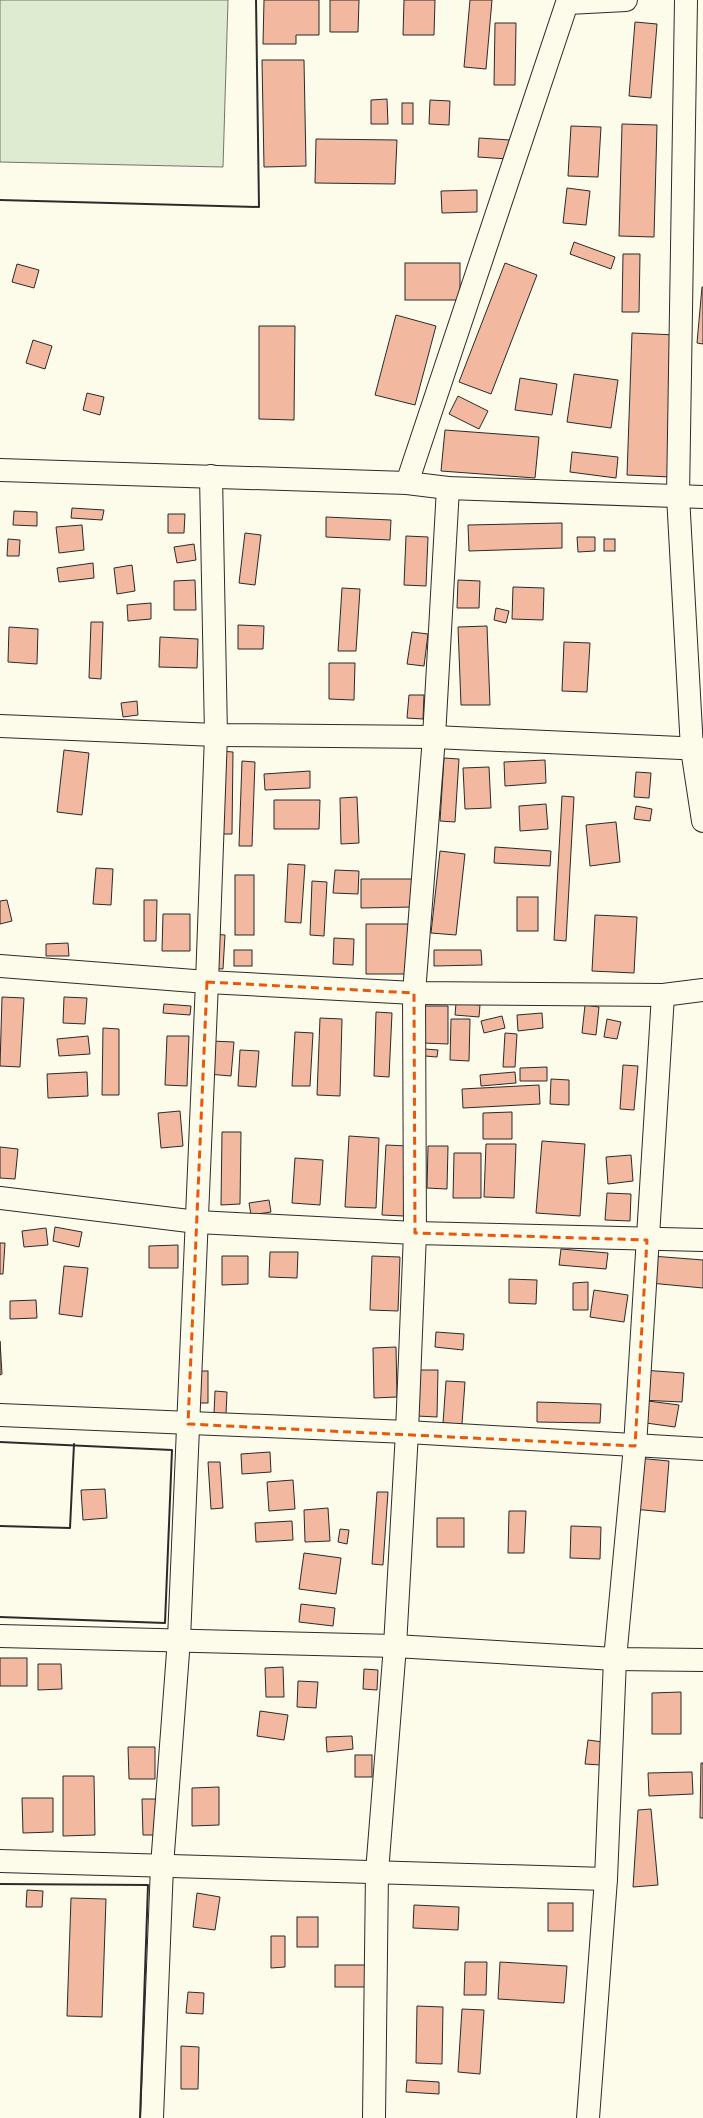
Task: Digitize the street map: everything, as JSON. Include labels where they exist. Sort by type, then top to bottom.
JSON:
[{"type":"street","points":[[407,483],[568,2],[626,0]]},
{"type":"street","points":[[686,0],[678,496],[703,821]]},
{"type":"street","points":[[0,470],[407,483],[448,488],[703,497]]},
{"type":"street","points":[[152,2118],[162,1866],[179,1639],[208,982],[216,735],[211,476]]},
{"type":"street","points":[[374,2118],[376,1872],[395,1646],[408,1432],[415,1233],[414,993],[434,737],[448,488]]},
{"type":"street","points":[[0,726],[216,735],[434,737],[697,749]]},
{"type":"street","points":[[0,966],[208,982],[414,993],[663,995],[703,990]]},
{"type":"street","points":[[588,2118],[606,1879],[615,1658],[635,1446],[663,995]]},
{"type":"street","points":[[0,1198],[197,1222],[415,1233],[647,1240],[703,1240]]},
{"type":"street","points":[[0,1415],[408,1432],[703,1449]]},
{"type":"street","points":[[0,1636],[179,1639],[395,1646],[615,1658],[703,1660]]},
{"type":"street","points":[[0,1861],[606,1879]]},
{"type":"highlighted area","points":[[207,982],[414,993],[415,1233],[647,1240],[635,1446],[188,1424]]},
{"type":"green space","points":[[0,0],[228,0],[223,167],[0,162]]},
{"type":"building","points":[[264,0],[319,0],[319,35],[296,35],[296,44],[263,44]]},
{"type":"building","points":[[330,0],[359,0],[358,32],[330,32]]},
{"type":"building","points":[[404,0],[435,0],[434,35],[403,35]]},
{"type":"building","points":[[470,0],[492,0],[486,69],[464,67]]},
{"type":"building","points":[[635,22],[657,24],[651,98],[629,96]]},
{"type":"building","points":[[495,23],[516,23],[515,85],[494,85]]},
{"type":"building","points":[[262,60],[304,60],[306,166],[264,167]]},
{"type":"building","points":[[387,99],[388,124],[371,124],[371,100]]},
{"type":"building","points":[[430,100],[450,101],[449,125],[429,124]]},
{"type":"building","points":[[402,103],[413,103],[413,124],[402,124]]},
{"type":"building","points":[[622,124],[657,125],[654,237],[619,236]]},
{"type":"building","points":[[571,126],[601,127],[598,177],[568,176]]},
{"type":"building","points":[[479,138],[510,140],[508,159],[478,157]]},
{"type":"building","points":[[316,139],[397,140],[395,184],[315,183]]},
{"type":"building","points":[[567,188],[590,191],[586,225],[563,223]]},
{"type":"building","points":[[477,190],[477,212],[442,213],[441,191]]},
{"type":"building","points":[[574,242],[615,257],[611,269],[570,254]]},
{"type":"building","points":[[623,254],[640,254],[639,312],[622,312]]},
{"type":"building","points":[[405,263],[460,263],[460,300],[405,300]]},
{"type":"building","points":[[505,263],[537,275],[491,394],[459,382]]},
{"type":"building","points":[[17,264],[39,270],[34,288],[12,282]]},
{"type":"building","points":[[703,287],[703,344],[697,343]]},
{"type":"building","points":[[396,315],[436,326],[415,405],[375,395]]},
{"type":"building","points":[[259,326],[295,326],[294,420],[259,419]]},
{"type":"building","points":[[632,333],[676,335],[671,477],[627,475]]},
{"type":"building","points":[[33,340],[52,346],[45,369],[26,363]]},
{"type":"building","points":[[574,374],[618,380],[611,428],[567,422]]},
{"type":"building","points":[[520,378],[557,384],[552,415],[515,410]]},
{"type":"building","points":[[87,393],[104,397],[100,415],[83,410]]},
{"type":"building","points":[[458,396],[488,411],[479,429],[449,414]]},
{"type":"building","points":[[445,430],[539,437],[535,478],[441,471]]},
{"type":"building","points":[[572,452],[618,457],[616,478],[570,472]]},
{"type":"building","points":[[72,508],[104,510],[102,520],[71,518]]},
{"type":"building","points":[[14,511],[37,512],[37,526],[13,525]]},
{"type":"building","points":[[168,514],[185,514],[184,533],[168,533]]},
{"type":"building","points":[[326,517],[391,520],[390,540],[326,537]]},
{"type":"building","points":[[562,523],[562,548],[469,551],[468,525]]},
{"type":"building","points":[[82,525],[84,550],[59,553],[56,527]]},
{"type":"building","points":[[245,533],[261,535],[255,585],[239,583]]},
{"type":"building","points":[[406,536],[428,537],[426,586],[404,585]]},
{"type":"building","points":[[577,537],[595,537],[595,551],[578,552]]},
{"type":"building","points":[[8,539],[20,540],[19,556],[7,556]]},
{"type":"building","points":[[604,539],[615,539],[615,551],[604,551]]},
{"type":"building","points":[[194,544],[196,560],[177,563],[174,547]]},
{"type":"building","points":[[93,563],[94,578],[59,582],[57,568]]},
{"type":"building","points":[[132,565],[135,591],[117,594],[114,568]]},
{"type":"building","points":[[195,580],[196,610],[174,610],[174,581]]},
{"type":"building","points":[[458,580],[480,581],[479,608],[457,608]]},
{"type":"building","points":[[513,587],[544,588],[543,620],[512,619]]},
{"type":"building","points":[[342,588],[360,589],[356,651],[338,651]]},
{"type":"building","points":[[151,603],[151,619],[128,621],[127,605]]},
{"type":"building","points":[[496,608],[509,611],[506,623],[494,620]]},
{"type":"building","points":[[91,622],[103,622],[101,679],[89,678]]},
{"type":"building","points":[[238,625],[264,626],[263,649],[238,649]]},
{"type":"building","points":[[487,626],[490,705],[461,705],[458,627]]},
{"type":"building","points":[[9,627],[38,629],[37,664],[8,662]]},
{"type":"building","points":[[412,632],[428,634],[424,666],[407,664]]},
{"type":"building","points":[[160,637],[198,639],[197,668],[159,667]]},
{"type":"building","points":[[564,642],[590,643],[587,692],[562,691]]},
{"type":"building","points":[[329,663],[355,663],[354,700],[329,699]]},
{"type":"building","points":[[409,695],[424,695],[423,719],[407,718]]},
{"type":"building","points":[[137,701],[138,715],[123,717],[121,703]]},
{"type":"building","points":[[64,750],[89,753],[82,815],[57,812]]},
{"type":"building","points":[[220,751],[233,752],[232,834],[218,834]]},
{"type":"building","points":[[444,758],[459,759],[455,822],[440,821]]},
{"type":"building","points":[[545,760],[546,783],[505,786],[504,762]]},
{"type":"building","points":[[242,761],[255,762],[252,846],[239,846]]},
{"type":"building","points":[[489,767],[491,808],[465,809],[463,768]]},
{"type":"building","points":[[310,771],[310,788],[265,790],[264,774]]},
{"type":"building","points":[[636,772],[651,773],[649,798],[634,797]]},
{"type":"building","points":[[562,796],[574,797],[566,941],[554,940]]},
{"type":"building","points":[[357,797],[359,843],[341,844],[340,798]]},
{"type":"building","points":[[274,800],[320,800],[319,829],[274,829]]},
{"type":"building","points":[[546,804],[548,829],[520,831],[519,806]]},
{"type":"building","points":[[636,806],[652,809],[650,821],[634,819]]},
{"type":"building","points":[[616,822],[620,862],[590,866],[586,825]]},
{"type":"building","points":[[495,847],[551,851],[550,866],[494,863]]},
{"type":"building","points":[[440,851],[465,854],[456,935],[431,933]]},
{"type":"building","points":[[288,864],[305,865],[301,923],[285,922]]},
{"type":"building","points":[[96,868],[113,869],[111,905],[93,904]]},
{"type":"building","points":[[335,870],[359,871],[358,894],[333,893]]},
{"type":"building","points":[[235,875],[254,875],[254,935],[235,935]]},
{"type":"building","points":[[361,879],[412,879],[412,907],[361,908]]},
{"type":"building","points":[[312,881],[327,882],[324,936],[310,935]]},
{"type":"building","points":[[517,897],[538,897],[538,931],[517,931]]},
{"type":"building","points":[[7,900],[12,921],[0,924],[0,901]]},
{"type":"building","points":[[144,900],[157,900],[156,941],[144,941]]},
{"type":"building","points":[[163,914],[190,914],[190,951],[162,951]]},
{"type":"building","points":[[595,915],[637,917],[634,973],[592,971]]},
{"type":"building","points":[[366,924],[409,924],[408,974],[366,974]]},
{"type":"building","points":[[212,934],[225,935],[223,969],[210,968]]},
{"type":"building","points":[[334,938],[354,939],[353,965],[333,964]]},
{"type":"building","points":[[68,943],[69,956],[46,956],[46,944]]},
{"type":"building","points":[[234,950],[252,950],[252,966],[234,966]]},
{"type":"building","points":[[434,950],[481,950],[482,965],[434,966]]},
{"type":"building","points":[[2,997],[24,998],[20,1067],[0,1066]]},
{"type":"building","points":[[64,997],[87,998],[85,1024],[63,1023]]},
{"type":"building","points":[[456,1003],[480,1005],[479,1017],[455,1015]]},
{"type":"building","points":[[164,1004],[191,1006],[190,1015],[163,1013]]},
{"type":"building","points":[[585,1005],[599,1007],[596,1035],[582,1033]]},
{"type":"building","points":[[423,1006],[448,1006],[448,1044],[422,1043]]},
{"type":"building","points":[[376,1012],[392,1013],[389,1077],[374,1076]]},
{"type":"building","points":[[542,1013],[543,1028],[518,1031],[517,1015]]},
{"type":"building","points":[[502,1016],[505,1028],[484,1033],[481,1021]]},
{"type":"building","points":[[320,1018],[342,1019],[340,1096],[317,1095]]},
{"type":"building","points":[[451,1019],[470,1019],[469,1061],[450,1060]]},
{"type":"building","points":[[607,1019],[621,1022],[617,1039],[604,1037]]},
{"type":"building","points":[[103,1028],[119,1029],[119,1095],[102,1095]]},
{"type":"building","points":[[295,1032],[313,1033],[310,1086],[292,1086]]},
{"type":"building","points":[[505,1033],[517,1034],[515,1067],[503,1067]]},
{"type":"building","points":[[88,1036],[90,1054],[59,1056],[57,1039]]},
{"type":"building","points":[[167,1036],[189,1036],[187,1086],[165,1085]]},
{"type":"building","points":[[211,1041],[234,1042],[231,1076],[208,1074]]},
{"type":"building","points":[[425,1049],[438,1050],[437,1057],[425,1056]]},
{"type":"building","points":[[240,1050],[259,1051],[256,1087],[238,1086]]},
{"type":"building","points":[[623,1065],[638,1066],[634,1110],[620,1109]]},
{"type":"building","points":[[547,1067],[547,1081],[520,1081],[520,1068]]},
{"type":"building","points":[[87,1072],[88,1096],[48,1098],[47,1074]]},
{"type":"building","points":[[515,1072],[516,1083],[481,1086],[480,1075]]},
{"type":"building","points":[[551,1079],[569,1080],[569,1105],[550,1104]]},
{"type":"building","points":[[539,1085],[540,1104],[463,1108],[462,1089]]},
{"type":"building","points":[[180,1111],[183,1146],[161,1148],[158,1113]]},
{"type":"building","points":[[512,1112],[512,1139],[483,1139],[483,1113]]},
{"type":"building","points":[[222,1132],[241,1132],[240,1204],[221,1205]]},
{"type":"building","points":[[349,1136],[379,1138],[376,1208],[345,1207]]},
{"type":"building","points":[[542,1141],[585,1144],[580,1216],[536,1213]]},
{"type":"building","points":[[486,1144],[516,1144],[514,1198],[484,1197]]},
{"type":"building","points":[[386,1145],[408,1146],[404,1216],[382,1215]]},
{"type":"building","points":[[428,1146],[448,1146],[447,1189],[427,1188]]},
{"type":"building","points":[[0,1147],[18,1149],[15,1179],[0,1178]]},
{"type":"building","points":[[454,1153],[481,1153],[481,1198],[453,1198]]},
{"type":"building","points":[[631,1155],[633,1181],[608,1184],[606,1157]]},
{"type":"building","points":[[295,1158],[323,1160],[320,1205],[292,1203]]},
{"type":"building","points":[[607,1193],[631,1194],[630,1221],[605,1220]]},
{"type":"building","points":[[269,1200],[271,1212],[251,1215],[249,1203]]},
{"type":"building","points":[[55,1227],[82,1232],[79,1247],[53,1241]]},
{"type":"building","points":[[46,1228],[48,1245],[24,1247],[22,1231]]},
{"type":"building","points":[[0,1243],[5,1243],[3,1274],[0,1274]]},
{"type":"building","points":[[178,1245],[178,1268],[149,1268],[149,1246]]},
{"type":"building","points":[[561,1249],[608,1253],[606,1269],[559,1265]]},
{"type":"building","points":[[270,1252],[298,1252],[297,1278],[269,1277]]},
{"type":"building","points":[[222,1256],[248,1256],[248,1284],[222,1285]]},
{"type":"building","points":[[372,1256],[400,1257],[398,1311],[370,1310]]},
{"type":"building","points":[[652,1256],[703,1260],[703,1288],[650,1283]]},
{"type":"building","points":[[64,1266],[88,1268],[82,1317],[59,1314]]},
{"type":"building","points":[[509,1279],[537,1280],[536,1304],[509,1303]]},
{"type":"building","points":[[588,1282],[588,1310],[573,1310],[573,1283]]},
{"type":"building","points":[[594,1290],[628,1295],[624,1322],[590,1317]]},
{"type":"building","points":[[36,1300],[37,1318],[10,1319],[10,1301]]},
{"type":"building","points":[[436,1332],[464,1334],[463,1350],[435,1347]]},
{"type":"building","points":[[0,1341],[2,1374],[0,1375]]},
{"type":"building","points":[[396,1347],[397,1397],[374,1398],[373,1348]]},
{"type":"building","points":[[419,1370],[438,1370],[437,1417],[417,1416]]},
{"type":"building","points":[[642,1370],[684,1373],[682,1402],[640,1400]]},
{"type":"building","points":[[195,1371],[208,1371],[208,1403],[195,1403]]},
{"type":"building","points":[[446,1381],[465,1382],[462,1424],[443,1423]]},
{"type":"building","points":[[215,1391],[227,1392],[226,1414],[214,1414]]},
{"type":"building","points":[[648,1401],[679,1405],[675,1427],[646,1423]]},
{"type":"building","points":[[537,1402],[601,1404],[600,1423],[537,1422]]},
{"type":"building","points":[[270,1452],[271,1472],[242,1474],[241,1454]]},
{"type":"building","points":[[637,1458],[669,1461],[665,1512],[633,1509]]},
{"type":"building","points":[[208,1462],[220,1462],[223,1508],[211,1509]]},
{"type":"building","points":[[293,1480],[295,1509],[269,1511],[267,1482]]},
{"type":"building","points":[[105,1489],[107,1518],[83,1520],[81,1490]]},
{"type":"building","points":[[377,1492],[388,1492],[383,1565],[372,1564]]},
{"type":"building","points":[[328,1508],[330,1541],[305,1542],[304,1510]]},
{"type":"building","points":[[509,1511],[526,1511],[524,1553],[508,1553]]},
{"type":"building","points":[[437,1518],[464,1518],[464,1547],[437,1547]]},
{"type":"building","points":[[292,1521],[293,1540],[256,1542],[255,1523]]},
{"type":"building","points":[[571,1526],[601,1527],[600,1559],[570,1558]]},
{"type":"building","points":[[340,1529],[349,1530],[347,1544],[338,1542]]},
{"type":"building","points":[[304,1553],[341,1558],[336,1594],[299,1589]]},
{"type":"building","points":[[301,1604],[335,1608],[333,1626],[299,1622]]},
{"type":"building","points":[[0,1658],[27,1658],[27,1686],[0,1686]]},
{"type":"building","points":[[38,1664],[61,1664],[62,1689],[38,1690]]},
{"type":"building","points":[[283,1667],[284,1697],[266,1697],[265,1668]]},
{"type":"building","points":[[364,1669],[378,1670],[377,1690],[363,1689]]},
{"type":"building","points":[[298,1681],[318,1682],[316,1708],[297,1707]]},
{"type":"building","points":[[681,1692],[681,1734],[652,1734],[652,1693]]},
{"type":"building","points":[[260,1711],[288,1715],[284,1740],[257,1736]]},
{"type":"building","points":[[352,1736],[353,1749],[327,1752],[326,1737]]},
{"type":"building","points":[[588,1740],[603,1742],[601,1765],[585,1764]]},
{"type":"building","points":[[128,1747],[155,1747],[155,1779],[129,1779]]},
{"type":"building","points":[[355,1755],[372,1755],[372,1777],[355,1777]]},
{"type":"building","points":[[701,1763],[703,1763],[703,1818],[700,1818]]},
{"type":"building","points":[[692,1772],[693,1794],[649,1796],[648,1773]]},
{"type":"building","points":[[63,1776],[94,1776],[95,1835],[63,1836]]},
{"type":"building","points":[[219,1787],[219,1825],[192,1826],[192,1788]]},
{"type":"building","points":[[22,1798],[53,1798],[53,1832],[23,1833]]},
{"type":"building","points":[[142,1799],[162,1799],[163,1835],[143,1835]]},
{"type":"building","points":[[651,1809],[658,1885],[633,1887],[638,1810]]},
{"type":"building","points":[[27,1890],[43,1891],[42,1907],[26,1907]]},
{"type":"building","points":[[197,1893],[220,1897],[215,1930],[193,1927]]},
{"type":"building","points":[[71,1898],[106,1899],[102,2017],[67,2016]]},
{"type":"building","points":[[548,1903],[573,1903],[573,1931],[548,1931]]},
{"type":"building","points":[[414,1905],[459,1907],[458,1930],[413,1928]]},
{"type":"building","points":[[297,1917],[318,1917],[318,1947],[297,1947]]},
{"type":"building","points":[[271,1936],[285,1936],[285,1967],[271,1968]]},
{"type":"building","points":[[465,1962],[487,1962],[486,1995],[464,1995]]},
{"type":"building","points":[[500,1962],[567,1966],[564,2003],[498,1999]]},
{"type":"building","points":[[335,1965],[365,1965],[365,1987],[335,1987]]},
{"type":"building","points":[[188,1992],[204,1993],[203,2014],[186,2013]]},
{"type":"building","points":[[417,2006],[443,2007],[442,2064],[416,2063]]},
{"type":"building","points":[[462,2009],[484,2010],[480,2074],[458,2072]]},
{"type":"building","points":[[181,2046],[199,2047],[198,2089],[181,2089]]},
{"type":"building","points":[[407,2080],[439,2082],[439,2094],[406,2092]]},
{"type":"wall","points":[[0,200],[259,207],[256,0]]},
{"type":"wall","points":[[0,1442],[172,1450],[165,1623],[0,1617]]},
{"type":"wall","points":[[0,1526],[70,1528],[74,1444]]},
{"type":"wall","points":[[0,1884],[148,1885],[140,2118]]}]
